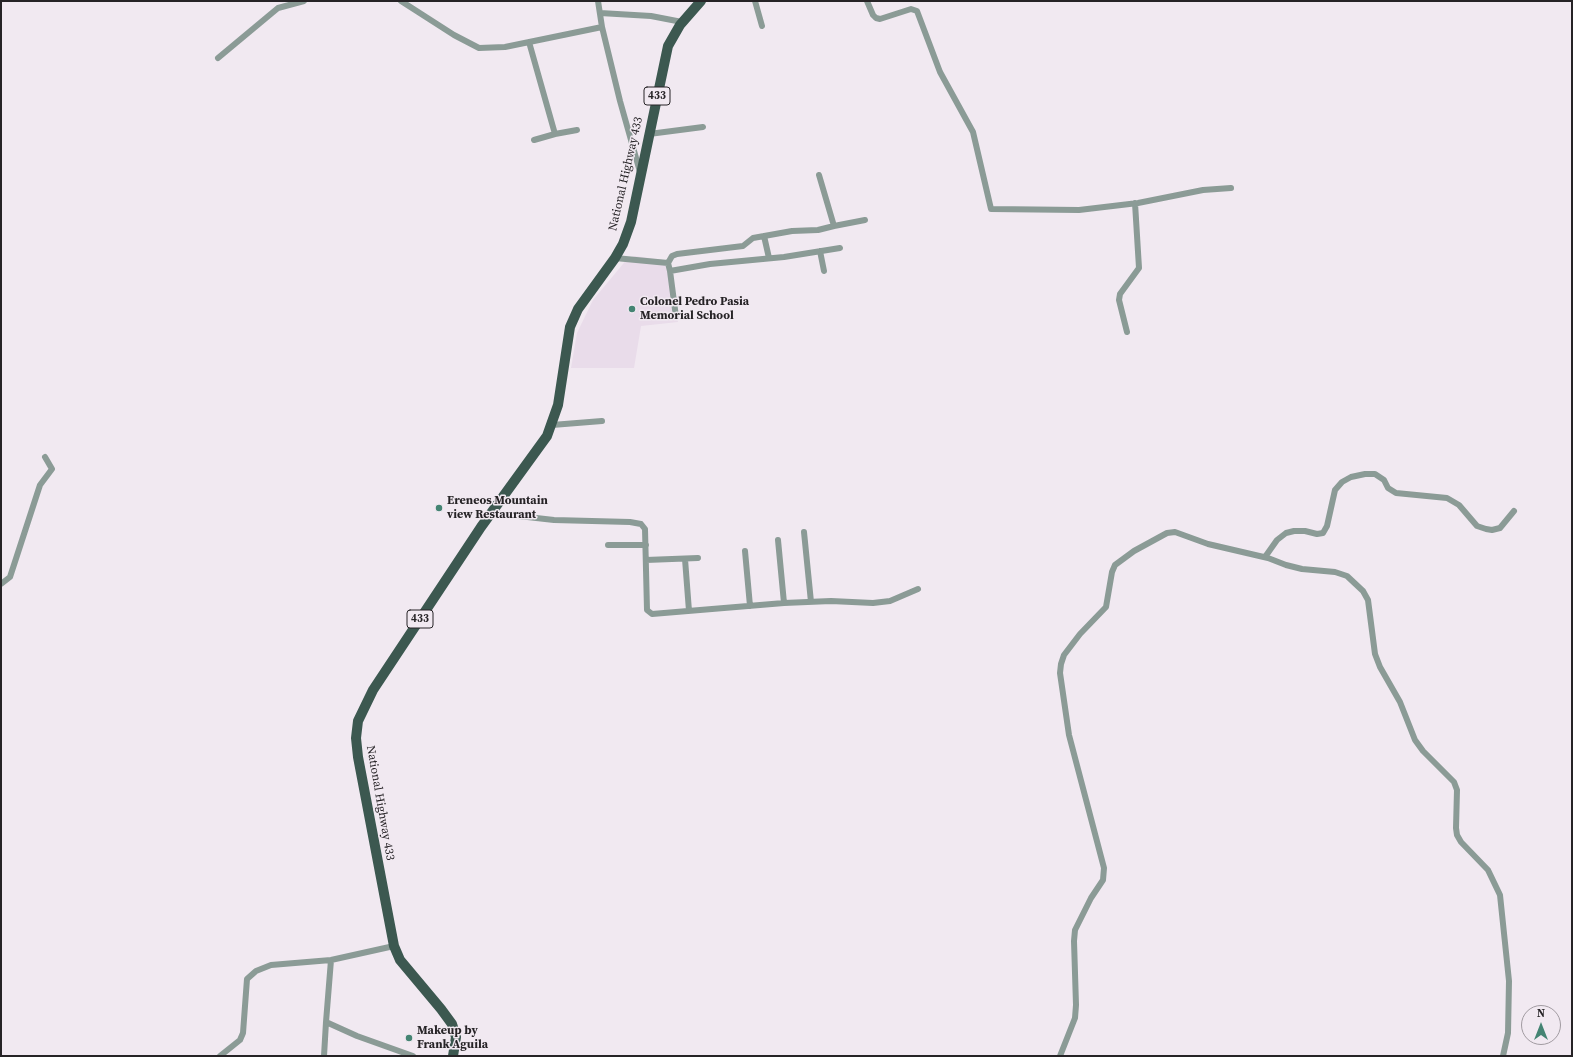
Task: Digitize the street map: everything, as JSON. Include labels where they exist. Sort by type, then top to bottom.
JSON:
[{"type":"main road","name":"National Highway 433","points":[[454,1056],[456,1037],[452,1024],[400,960],[394,946],[358,757],[356,738],[358,721],[372,690],[492,513],[541,445],[552,424],[558,405],[570,327],[578,309],[616,258],[631,222],[668,46],[682,22],[701,1]]},
{"type":"street","points":[[218,58],[278,8],[304,1]]},
{"type":"street","points":[[598,1],[602,27],[641,176]]},
{"type":"street","points":[[755,1],[762,26]]},
{"type":"street","points":[[867,1],[873,15],[880,19],[911,9],[917,11],[940,72],[973,132],[990,209],[1079,210],[1135,203],[1177,194],[1231,188]]},
{"type":"street","points":[[406,2],[454,35],[479,48],[505,47],[602,27]]},
{"type":"street","points":[[600,13],[651,16],[682,22]]},
{"type":"street","points":[[529,42],[555,134]]},
{"type":"street","points":[[649,134],[703,127]]},
{"type":"street","points":[[534,140],[577,130]]},
{"type":"street","points":[[819,174],[834,226]]},
{"type":"street","points":[[1127,332],[1119,300],[1120,294],[1139,268],[1135,203]]},
{"type":"street","points":[[676,317],[668,263],[672,256],[677,254],[743,246],[753,238],[792,231],[818,230],[865,220]]},
{"type":"street","points":[[764,236],[769,258]]},
{"type":"street","points":[[670,271],[710,264],[769,258],[840,248]]},
{"type":"street","points":[[820,251],[824,271]]},
{"type":"street","points":[[616,258],[668,263]]},
{"type":"street","points":[[552,424],[602,421]]},
{"type":"street","points":[[1,584],[10,577],[40,485],[52,469],[45,457]]},
{"type":"street","points":[[1265,557],[1277,540],[1286,533],[1305,531],[1317,534],[1323,533],[1327,526],[1335,490],[1342,482],[1351,477],[1365,474],[1375,474],[1384,480],[1388,488],[1396,493],[1447,498],[1459,505],[1477,526],[1486,529],[1492,530],[1500,528],[1514,511]]},
{"type":"street","points":[[492,513],[554,520],[630,522],[641,524],[645,529],[646,604],[648,613],[784,603],[873,603],[890,601],[918,589]]},
{"type":"street","points":[[804,532],[811,602]]},
{"type":"street","points":[[1060,1056],[1075,1018],[1074,941],[1076,930],[1091,898],[1103,880],[1104,868],[1069,735],[1060,674],[1061,664],[1064,655],[1080,634],[1106,607],[1112,572],[1115,565],[1134,551],[1167,533],[1175,532],[1208,544],[1265,557],[1286,565],[1335,572],[1347,576],[1363,591],[1368,600],[1375,654],[1380,667],[1400,702],[1415,740],[1423,751],[1454,782],[1457,790],[1457,835],[1461,842],[1488,870],[1500,895],[1508,982],[1508,1033],[1503,1056]]},
{"type":"street","points":[[778,540],[784,603]]},
{"type":"street","points":[[608,545],[646,545]]},
{"type":"street","points":[[745,551],[750,606]]},
{"type":"street","points":[[646,560],[698,558]]},
{"type":"street","points":[[685,559],[689,611]]},
{"type":"street","points":[[220,1056],[240,1040],[243,1033],[247,979],[256,971],[271,965],[331,960],[394,946]]},
{"type":"street","points":[[324,1056],[331,960]]},
{"type":"street","points":[[326,1022],[357,1036],[413,1056]]},
{"type":"shaded area","name":"Colonel Pedro Pasia Memorial School","points":[[635,256],[663,260],[669,263],[678,322],[641,326],[634,368],[571,368],[577,333],[593,300],[628,258]]},
{"type":"place","name":"Colonel Pedro Pasia Memorial School","points":[[632,309]]},
{"type":"place","name":"Ereneos Mountain view Restaurant","points":[[439,508]]},
{"type":"place","name":"Makeup by Frank Aguila","points":[[409,1038]]}]
